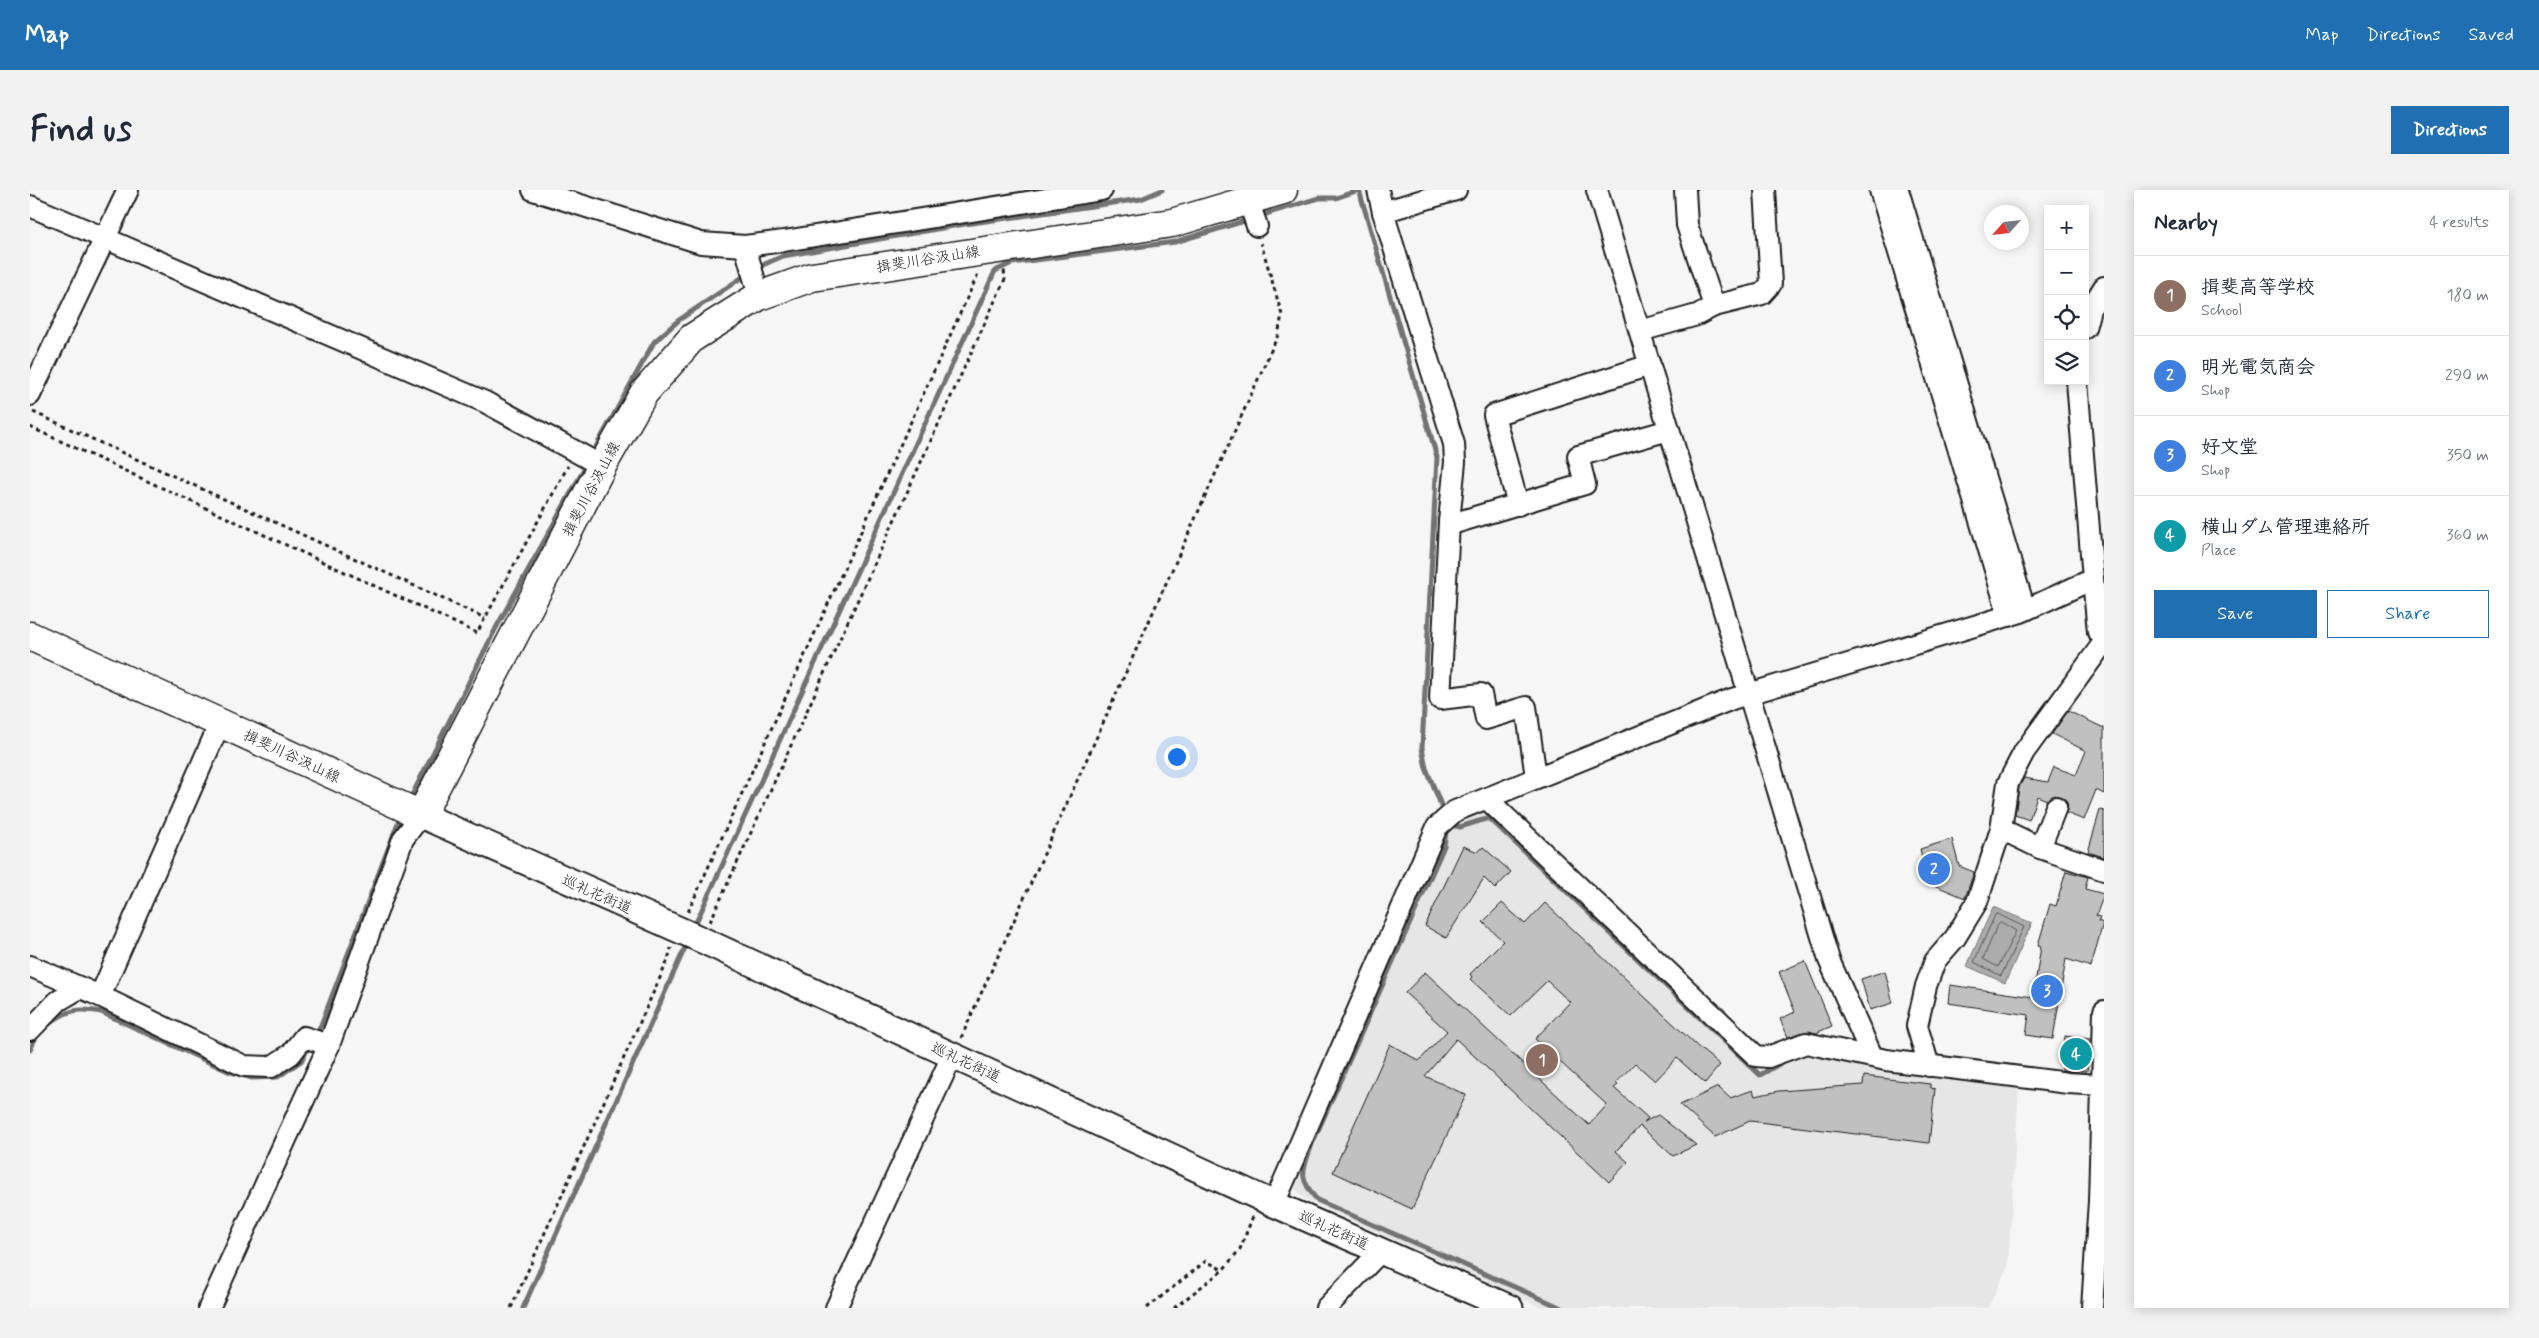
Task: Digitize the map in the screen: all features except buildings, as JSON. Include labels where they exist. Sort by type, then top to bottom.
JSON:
[{"type":"main road","name":"揖斐川谷汲山線","points":[[30,636],[422,815],[602,466],[644,393],[692,338],[760,296],[812,277],[1172,223],[1283,190]]},
{"type":"street","points":[[30,394],[128,190]]},
{"type":"street","points":[[533,190],[701,244],[744,246],[784,242],[1102,190]]},
{"type":"street","points":[[1378,190],[1383,212],[1454,444],[1455,462],[1449,522],[1440,699],[1481,694],[1486,719],[1526,707],[1536,777]]},
{"type":"street","points":[[1383,212],[1456,190]]},
{"type":"street","points":[[1597,190],[1829,960],[1872,1056]]},
{"type":"street","points":[[1685,190],[1687,225],[1714,306]]},
{"type":"street","points":[[1640,331],[1697,315],[1714,306],[1762,294],[1772,284],[1765,190]]},
{"type":"street","points":[[1880,190],[2017,613]]},
{"type":"street","points":[[1898,190],[2017,613]]},
{"type":"street","points":[[1248,200],[1257,226]]},
{"type":"street","points":[[30,206],[485,402],[602,466]]},
{"type":"street","points":[[744,246],[760,296]]},
{"type":"street","points":[[2089,313],[2104,287]]},
{"type":"street","points":[[1518,504],[1494,415],[1650,365]]},
{"type":"street","points":[[1929,1066],[1917,1026],[1926,986],[1935,961],[1955,938],[1977,902],[2001,829],[2008,783],[2024,752],[2101,637],[2096,569],[2086,509],[2077,385]]},
{"type":"street","points":[[1449,522],[1455,523],[1585,484],[1578,456],[1669,430]]},
{"type":"street","points":[[1267,1201],[1437,827],[1455,811],[1536,777],[1748,694],[2017,613],[2096,569]]},
{"type":"street","points":[[100,996],[220,723]]},
{"type":"street","points":[[1487,799],[1756,1056],[1768,1057],[1806,1043],[1929,1066],[2068,1084],[2102,1085]]},
{"type":"street","points":[[2040,848],[2056,807]]},
{"type":"street","points":[[209,1308],[329,1045],[403,839],[422,815]]},
{"type":"street","name":"巡礼花街道","points":[[422,815],[702,940],[1267,1201],[1504,1307]]},
{"type":"street","points":[[2001,829],[2040,848],[2104,870]]},
{"type":"street","points":[[30,966],[100,996],[244,1066],[271,1067],[291,1054],[304,1037],[329,1045]]},
{"type":"street","points":[[30,1030],[58,1001],[80,988]]},
{"type":"street","points":[[2092,1308],[2102,1201],[2104,1011]]},
{"type":"street","points":[[836,1308],[952,1056]]},
{"type":"street","points":[[1326,1308],[1380,1251]]},
{"type":"path","points":[[952,1056],[1278,336],[1282,315],[1257,226]]},
{"type":"path","points":[[511,1308],[668,960],[676,929],[689,912],[985,258],[993,249],[1005,279],[702,940]]},
{"type":"path","points":[[30,411],[485,618]]},
{"type":"path","points":[[30,427],[476,633],[576,452]]},
{"type":"path","points":[[1174,1308],[1224,1270],[1240,1249],[1267,1201]]},
{"type":"path","points":[[1147,1308],[1206,1261],[1224,1270]]},
{"type":"shaded area","points":[[1482,808],[1493,816],[1754,1071],[1764,1071],[1810,1052],[1861,1067],[2019,1085],[2008,1266],[1988,1308],[1542,1308],[1305,1199],[1299,1194],[1295,1188],[1294,1168],[1438,835]]},
{"type":"water","points":[[1993,907],[2032,923],[2005,983],[1967,966]]},
{"type":"waterway","points":[[756,268],[783,256],[965,224],[1141,199],[1162,190]]},
{"type":"waterway","points":[[1359,190],[1437,457],[1422,748],[1426,768],[1441,805]]},
{"type":"waterway","points":[[1259,216],[1319,198],[1336,198],[1359,190]]},
{"type":"waterway","points":[[693,929],[995,271],[1012,263],[1175,242],[1251,219]]},
{"type":"waterway","points":[[591,456],[654,342],[679,320],[747,274]]},
{"type":"waterway","points":[[409,801],[496,628],[587,464]]},
{"type":"waterway","points":[[315,1035],[321,1025],[401,815]]},
{"type":"waterway","points":[[1447,824],[1460,827],[1489,818],[1760,1075],[1786,1060]]},
{"type":"waterway","points":[[1447,825],[1444,846],[1312,1144],[1304,1167],[1304,1179],[1317,1200],[1562,1308]]},
{"type":"waterway","points":[[523,1308],[688,941]]},
{"type":"waterway","points":[[49,1024],[62,1015],[74,1011],[101,1012],[228,1071],[252,1078],[278,1077],[301,1061],[311,1043]]},
{"type":"waterway","points":[[30,1050],[38,1032]]},
{"type":"place","name":"明光電気商会","points":[[1934,869]]},
{"type":"place","name":"好文堂","points":[[2047,991]]},
{"type":"place","name":"横山ダム管理連絡所","points":[[2076,1054]]},
{"type":"place","name":"揖斐高等学校","points":[[1542,1060]]}]
